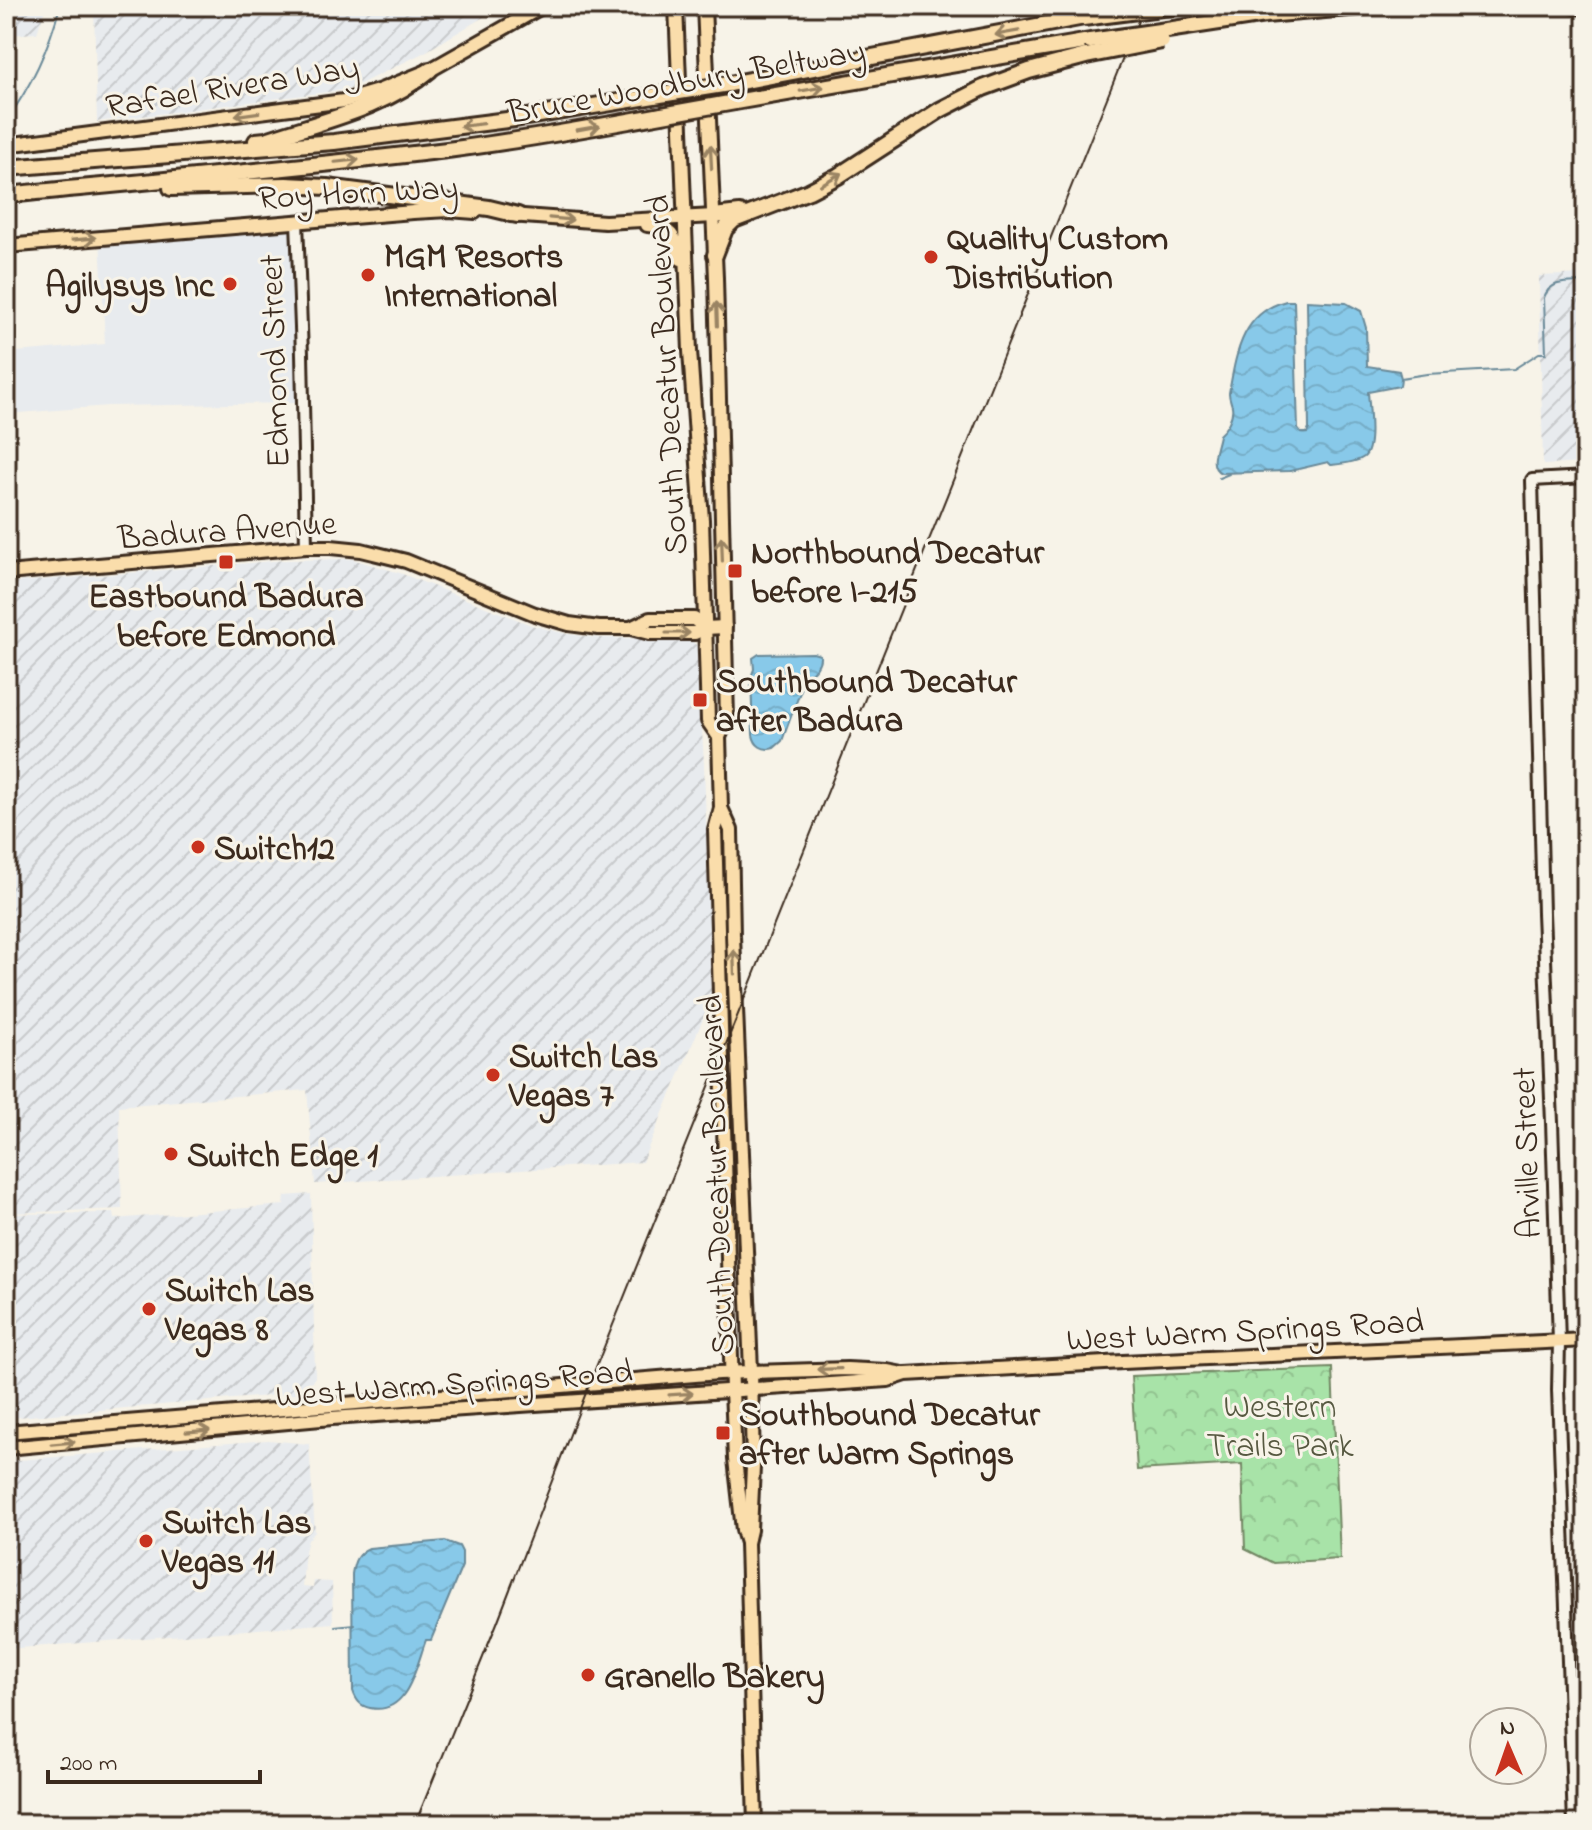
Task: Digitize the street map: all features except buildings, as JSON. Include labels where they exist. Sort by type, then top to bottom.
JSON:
[{"type":"highway","points":[[1083,18],[1129,6]]},
{"type":"highway","name":"Bruce Woodbury Beltway","points":[[6,168],[334,142],[501,121],[729,84],[1083,18],[1177,6]]},
{"type":"highway","name":"Bruce Woodbury Beltway","points":[[6,195],[448,150],[1090,41],[1164,35],[1247,18],[1373,6]]},
{"type":"highway","points":[[1575,6],[1586,7]]},
{"type":"highway","points":[[715,255],[729,223],[828,181],[972,93],[1029,71],[1164,35]]},
{"type":"highway","points":[[193,154],[266,140],[367,106],[414,83],[430,70]]},
{"type":"highway","points":[[75,188],[327,187],[489,208],[518,215]]},
{"type":"highway","points":[[714,216],[760,209]]},
{"type":"main road","name":"Rafael Rivera Way","points":[[6,145],[344,101],[430,70],[543,6]]},
{"type":"main road","name":"South Decatur Boulevard","points":[[676,6],[687,285],[702,520],[708,721],[719,737]]},
{"type":"main road","name":"South Decatur Boulevard","points":[[704,6],[714,216],[727,719],[719,737],[721,808],[715,830],[735,1459],[747,1543]]},
{"type":"main road","name":"Roy Horn Way","points":[[6,246],[449,210],[605,222],[714,216]]},
{"type":"main road","points":[[605,222],[658,226],[670,233],[681,255],[687,285]]},
{"type":"main road","name":"Badura Avenue","points":[[6,573],[331,547],[361,550],[406,561],[535,614],[569,624],[631,628],[650,633],[695,633],[705,628],[725,627]]},
{"type":"main road","name":"South Decatur Boulevard","points":[[721,808],[731,830],[751,1371],[753,1467],[747,1543],[755,1824]]},
{"type":"main road","name":"West Warm Springs Road","points":[[6,1432],[732,1372],[847,1369],[906,1374],[1586,1340]]},
{"type":"main road","name":"West Warm Springs Road","points":[[6,1448],[332,1418],[888,1380],[906,1374]]},
{"type":"street","name":"Edmond Street","points":[[297,221],[306,547]]},
{"type":"street","name":"Arville Street","points":[[1574,1824],[1558,1405],[1559,1342],[1532,480],[1586,477]]},
{"type":"shaded area","points":[[6,6],[46,6],[37,33],[6,35]]},
{"type":"shaded area","points":[[94,6],[502,6],[425,52],[350,89],[97,122]]},
{"type":"shaded area","points":[[297,221],[297,403],[108,406],[6,414],[6,353],[105,344],[100,237]]},
{"type":"shaded area","points":[[1586,274],[1586,463],[1543,465],[1539,276]]},
{"type":"shaded area","points":[[352,559],[400,573],[531,625],[599,638],[690,639],[697,646],[712,998],[642,1162],[315,1184],[307,1090],[119,1106],[122,1209],[6,1213],[6,583],[286,560]]},
{"type":"shaded area","points":[[311,1194],[315,1377],[305,1393],[6,1418],[6,1214],[113,1213],[114,1219],[284,1205],[285,1196]]},
{"type":"shaded area","points":[[268,1440],[309,1444],[315,1532],[308,1540],[305,1551],[302,1587],[313,1588],[314,1581],[332,1582],[333,1623],[6,1649],[6,1461]]},
{"type":"green space","name":"Western Trails Park","points":[[1332,1368],[1340,1559],[1273,1563],[1245,1549],[1242,1464],[1137,1470],[1131,1376]]},
{"type":"water","points":[[1286,301],[1294,301],[1298,429],[1301,433],[1307,433],[1309,429],[1307,301],[1346,303],[1361,311],[1366,328],[1367,366],[1399,371],[1400,386],[1368,392],[1370,436],[1367,452],[1361,459],[1331,465],[1328,462],[1290,471],[1221,473],[1214,466],[1214,456],[1219,435],[1232,414],[1229,393],[1238,350],[1250,325],[1259,315]]},
{"type":"water","points":[[759,654],[820,655],[819,662],[806,676],[782,741],[774,748],[760,747],[753,735],[753,658]]},
{"type":"water","points":[[445,1541],[459,1546],[462,1566],[431,1640],[426,1640],[414,1675],[402,1697],[393,1704],[383,1708],[364,1706],[353,1691],[352,1574],[357,1558],[369,1548]]},
{"type":"waterway","points":[[6,121],[39,66],[60,6]]},
{"type":"waterway","points":[[1401,378],[1514,369],[1539,353],[1546,353],[1544,298],[1547,292],[1561,283],[1586,282]]},
{"type":"waterway","points":[[1219,478],[1229,474]]},
{"type":"waterway","points":[[335,1626],[354,1624]]},
{"type":"railway","points":[[415,1824],[1144,6]]},
{"type":"place","name":"Quality Custom Distribution","points":[[931,257]]},
{"type":"place","name":"MGM Resorts International","points":[[368,275]]},
{"type":"place","name":"Agilysys Inc","points":[[230,284]]},
{"type":"place","name":"Eastbound Badura before Edmond","points":[[226,562]]},
{"type":"place","name":"Northbound Decatur before I-215","points":[[735,571]]},
{"type":"place","name":"Southbound Decatur after Badura","points":[[700,700]]},
{"type":"place","name":"Switch12","points":[[198,847]]},
{"type":"place","name":"Switch Las Vegas 7","points":[[493,1075]]},
{"type":"place","name":"Switch Edge 1","points":[[171,1154]]},
{"type":"place","name":"Switch Las Vegas 8","points":[[149,1309]]},
{"type":"place","name":"Southbound Decatur after Warm Springs","points":[[723,1433]]},
{"type":"place","name":"Switch Las Vegas 11","points":[[146,1541]]},
{"type":"place","name":"Granello Bakery","points":[[588,1675]]}]
